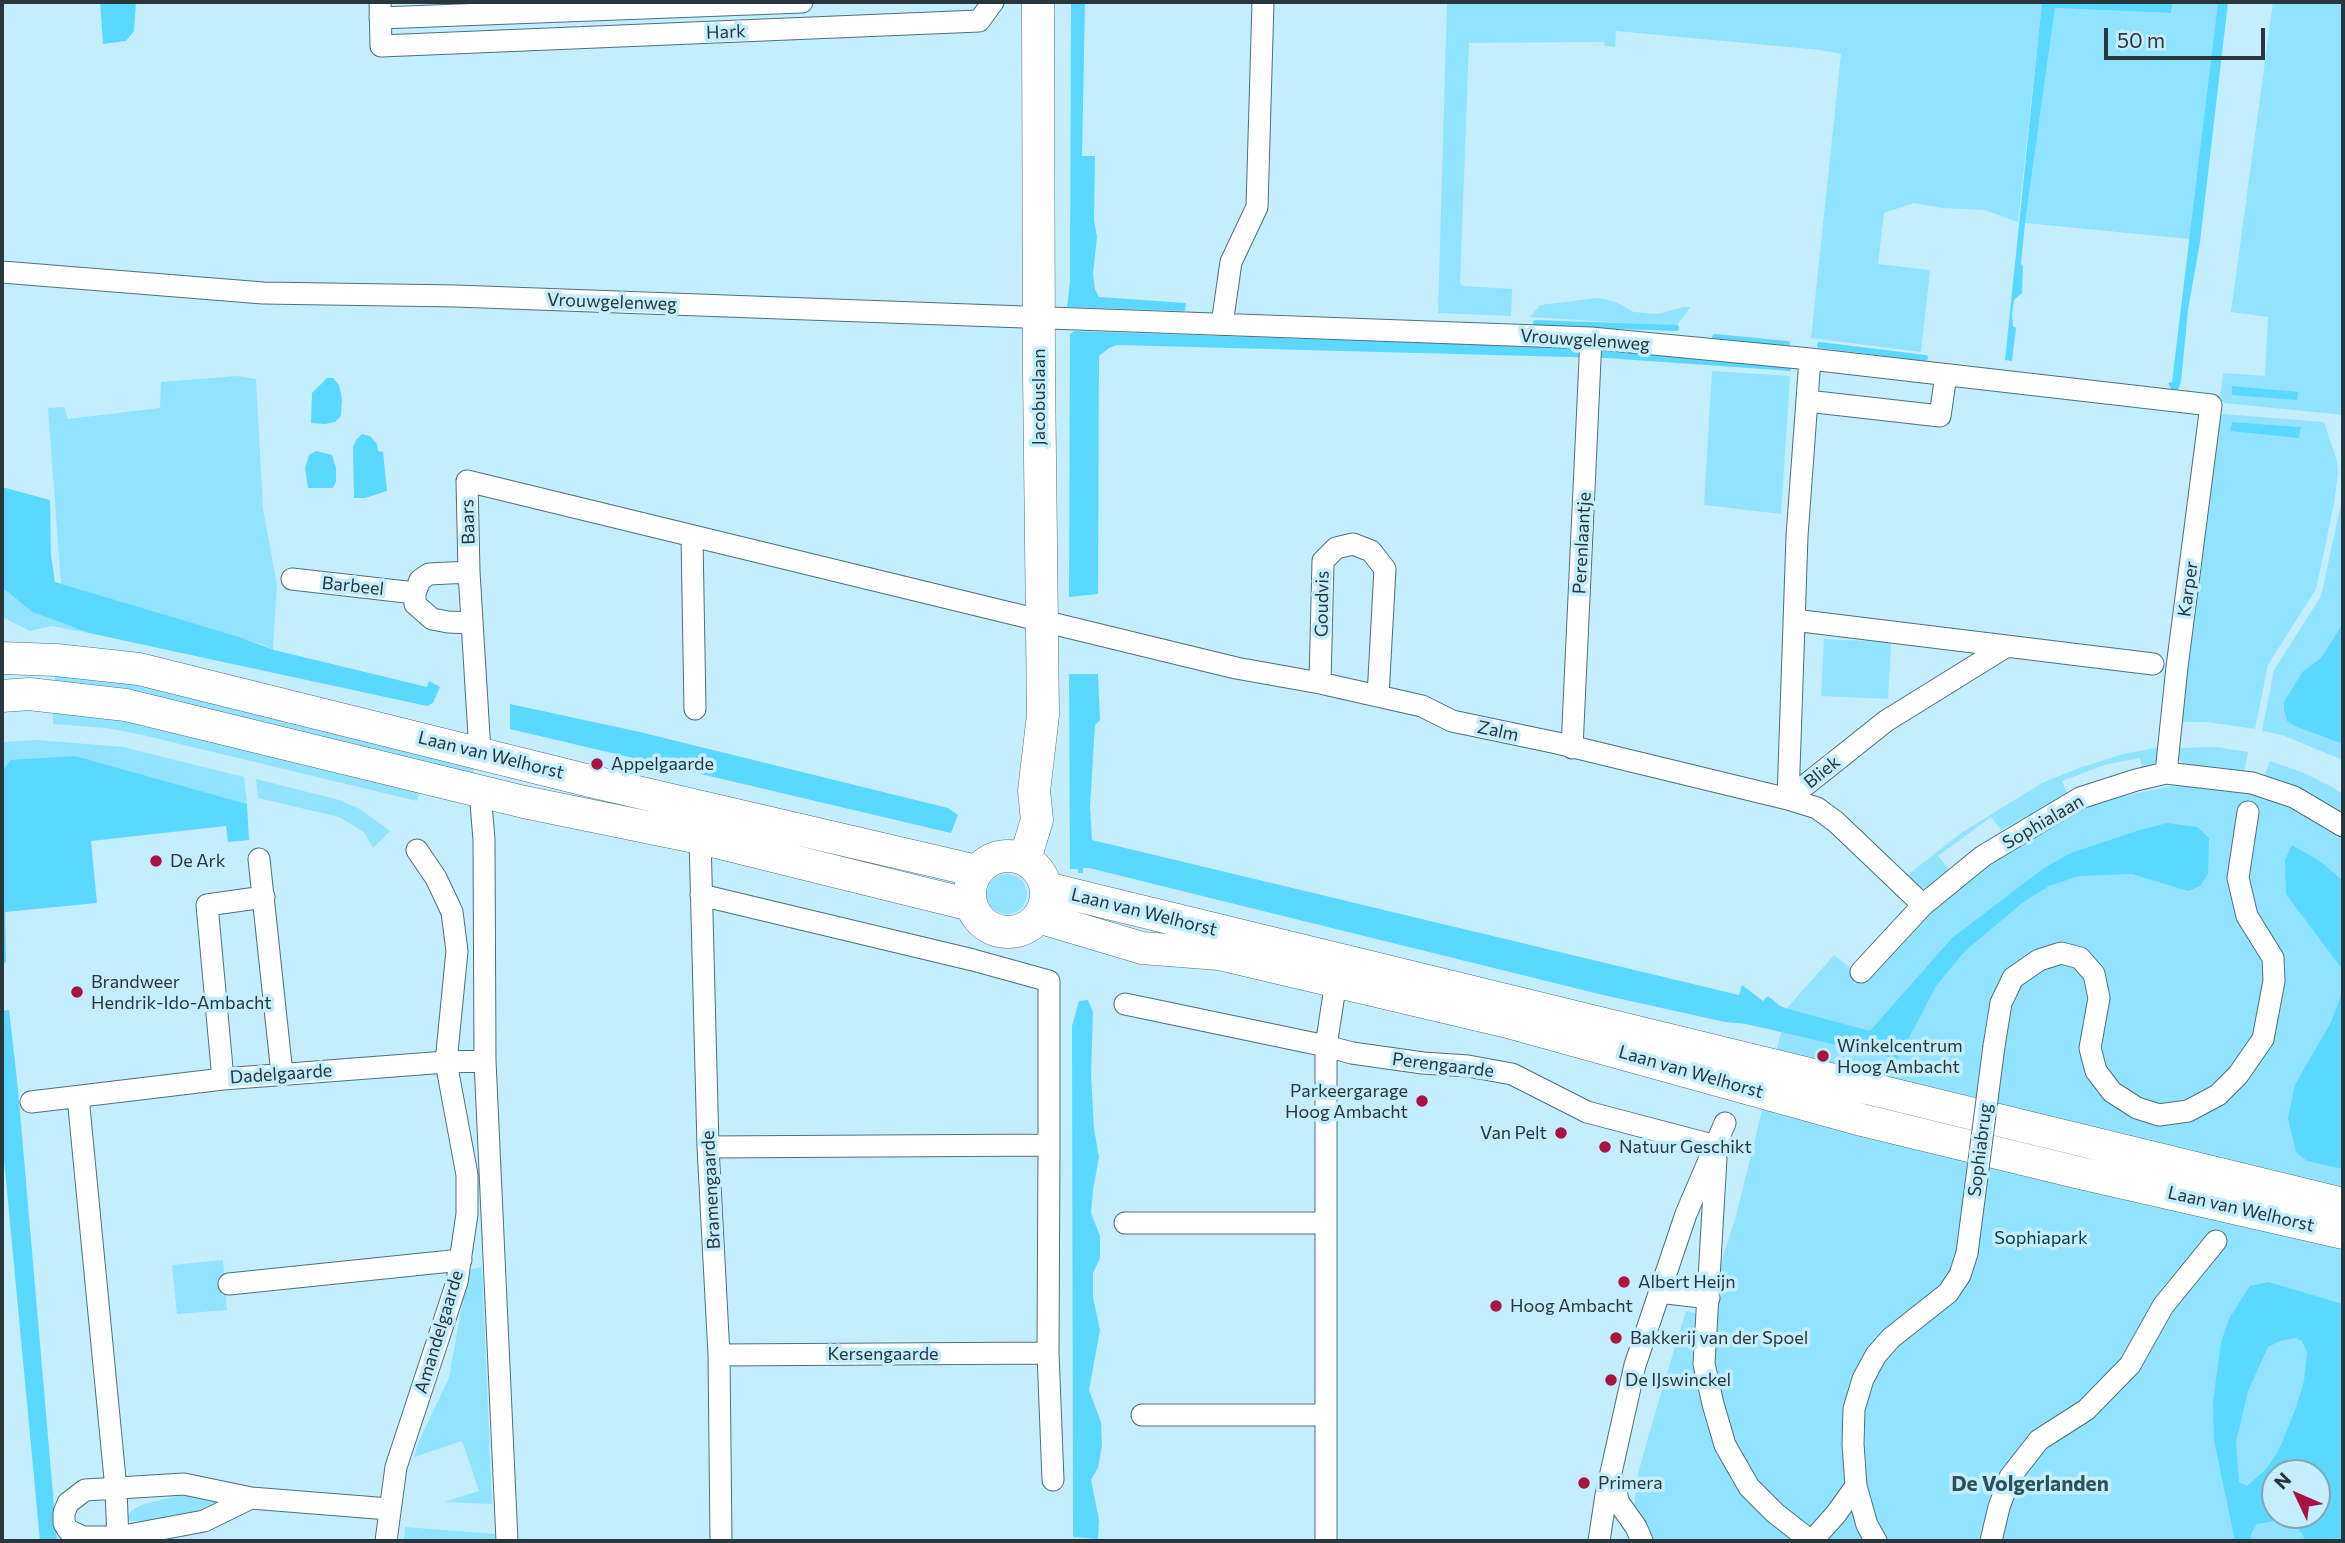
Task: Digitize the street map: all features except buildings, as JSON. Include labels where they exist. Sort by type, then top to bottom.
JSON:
[{"type":"main road","name":"Jacobuslaan","points":[[1015,857],[1037,820],[1034,791],[1043,715],[1038,2]]},
{"type":"main road","name":"Laan van Welhorst","points":[[2,658],[56,660],[139,669],[590,781],[977,871]]},
{"type":"main road","points":[[2,667],[2,693]]},
{"type":"main road","name":"Laan van Welhorst","points":[[2,693],[126,705],[524,802],[700,838],[971,905]]},
{"type":"main road","points":[[1015,857],[1041,875],[1042,903],[1025,928],[1001,931],[979,919],[971,905],[970,888],[977,871],[992,859],[1015,857]]},
{"type":"main road","name":"Laan van Welhorst","points":[[1042,903],[1142,948],[1219,954],[1336,981],[1533,1028],[1854,1118],[2343,1233]]},
{"type":"main road","name":"Laan van Welhorst","points":[[1042,903],[2343,1204]]},
{"type":"street","name":"Hark","points":[[803,2],[611,5],[446,15],[380,10],[381,46],[979,21],[993,2]]},
{"type":"street","points":[[803,2],[804,28]]},
{"type":"street","points":[[1222,324],[1231,262],[1257,207],[1263,2]]},
{"type":"street","points":[[611,5],[611,36]]},
{"type":"street","points":[[446,15],[449,44]]},
{"type":"street","name":"Vrouwgelenweg","points":[[2,272],[263,293],[456,296],[1222,324],[1810,359],[2211,405]]},
{"type":"street","name":"Perenlaantje","points":[[1572,748],[1591,348]]},
{"type":"street","name":"Bliek","points":[[1788,799],[1797,536],[1810,359]]},
{"type":"street","points":[[1807,401],[1940,416],[1946,375]]},
{"type":"street","name":"Karper","points":[[2166,773],[2211,405]]},
{"type":"street","name":"Baars","points":[[480,752],[469,572],[467,481],[1041,620]]},
{"type":"street","points":[[692,537],[695,709]]},
{"type":"street","name":"Goudvis","points":[[1320,683],[1323,561],[1336,548],[1353,544],[1371,551],[1385,569],[1378,696]]},
{"type":"street","points":[[469,572],[429,574],[420,580],[415,593],[415,604],[432,619],[472,623]]},
{"type":"street","name":"Barbeel","points":[[292,579],[415,593]]},
{"type":"street","name":"Zalm","points":[[1041,620],[1236,668],[1320,683],[1422,706],[1452,721],[1817,808],[1836,822],[1923,905]]},
{"type":"street","points":[[1794,620],[2153,664]]},
{"type":"street","name":"Bliek","points":[[1788,799],[1886,721],[2007,646]]},
{"type":"street","name":"Sophialaan","points":[[1861,972],[1923,905],[1983,856],[2080,798],[2105,790],[2166,773],[2252,783],[2294,797],[2343,826]]},
{"type":"street","points":[[480,791],[484,824],[485,1061],[507,1541]]},
{"type":"street","name":"Sophiabrug","points":[[1876,1541],[1867,1525],[1856,1486],[1854,1409],[1863,1379],[1876,1355],[1891,1338],[1948,1293],[1960,1275],[1967,1253],[2001,1003],[2013,978],[2039,960],[2061,953],[2080,958],[2094,974],[2099,998],[2090,1048],[2096,1071],[2112,1092],[2137,1108],[2159,1115],[2188,1111],[2218,1095],[2238,1075],[2263,1039],[2274,981],[2273,958],[2247,916],[2238,878],[2248,812]]},
{"type":"street","name":"Bramengaarde","points":[[700,838],[708,1147],[719,1355],[721,1541]]},
{"type":"street","name":"Amandelgaarde","points":[[386,1541],[396,1467],[457,1282],[467,1214],[467,1175],[446,1062],[457,951],[452,912],[436,878],[417,850]]},
{"type":"street","points":[[259,859],[282,1074]]},
{"type":"street","points":[[701,895],[973,960],[1049,981],[1048,1353],[1053,1480]]},
{"type":"street","points":[[223,1079],[207,905],[264,897]]},
{"type":"street","points":[[452,912],[485,912]]},
{"type":"street","points":[[1325,1541],[1326,1046],[1336,981]]},
{"type":"street","name":"Perengaarde","points":[[1125,1004],[1352,1053],[1468,1066],[1512,1074],[1587,1112],[1716,1146]]},
{"type":"street","name":"Dadelgaarde","points":[[31,1102],[223,1079],[485,1061]]},
{"type":"street","points":[[78,1097],[116,1489],[118,1539]]},
{"type":"street","points":[[1599,1541],[1635,1364],[1686,1214],[1725,1123]]},
{"type":"street","points":[[708,1147],[1049,1145]]},
{"type":"street","points":[[1716,1146],[1704,1364],[1725,1445],[1749,1487],[1775,1513],[1812,1541],[1856,1486]]},
{"type":"street","points":[[1125,1223],[1326,1223]]},
{"type":"street","points":[[1991,1541],[1999,1507],[2010,1478],[2039,1440],[2086,1410],[2130,1364],[2163,1306],[2216,1241]]},
{"type":"street","points":[[229,1284],[461,1261]]},
{"type":"street","points":[[1659,1292],[1709,1298]]},
{"type":"street","name":"Kersengaarde","points":[[719,1355],[1048,1353]]},
{"type":"street","points":[[1142,1415],[1325,1415]]},
{"type":"street","points":[[1611,1473],[1619,1503],[1636,1527],[1642,1541]]},
{"type":"street","points":[[251,1498],[204,1521],[118,1539],[83,1537],[68,1530],[64,1523],[68,1503],[85,1490],[184,1485],[251,1498],[389,1509]]},
{"type":"green space","points":[[1447,2],[2042,2],[2018,222],[1984,210],[1914,203],[1884,213],[1878,264],[1930,270],[1921,352],[1811,338],[1841,54],[1616,31],[1615,47],[1605,46],[1604,42],[1469,43],[1460,283],[1464,286],[1512,289],[1511,316],[1438,313]]},
{"type":"green space","points":[[2173,2],[2218,2],[2190,239],[2025,223],[2055,8],[2171,13]]},
{"type":"green space","points":[[2273,2],[2343,2],[2343,415],[2224,403],[2220,399],[2223,373],[2265,376],[2268,317],[2231,312]]},
{"type":"green space","points":[[1598,298],[1616,302],[1634,312],[1658,314],[1691,307],[1676,326],[1530,317],[1540,305]]},
{"type":"green space","points":[[1712,371],[1790,376],[1781,514],[1704,505]]},
{"type":"green space","points":[[237,376],[256,379],[263,509],[277,585],[273,650],[61,584],[48,408],[64,407],[68,419],[160,408],[161,382]]},
{"type":"green space","points":[[2219,415],[2324,422],[2337,461],[2334,504],[2316,589],[2268,665],[2255,729],[2207,722],[2179,722]],"holes":[[[2232,422],[2300,427],[2299,437],[2231,431]]]},
{"type":"green space","points":[[2343,481],[2343,623],[2321,658],[2302,672],[2284,702],[2284,710],[2287,721],[2294,726],[2343,744],[2343,760],[2282,735],[2262,731],[2274,670],[2321,596],[2341,504]]},
{"type":"green space","points":[[2,584],[3,588],[32,612],[89,633],[51,626],[30,631],[2,617]]},
{"type":"green space","points":[[1824,639],[1891,642],[1888,699],[1821,696]]},
{"type":"green space","points":[[55,670],[156,681],[473,760],[474,779],[55,684]]},
{"type":"green space","points":[[53,701],[421,787],[417,801],[138,734],[106,728],[53,724]]},
{"type":"green space","points":[[38,740],[123,747],[244,777],[247,804],[75,757],[2,771],[2,742]]},
{"type":"green space","points":[[2159,747],[2152,769],[2143,772],[2140,758],[2104,765],[2062,781],[2068,795],[2001,830],[1991,817],[1938,856],[1949,869],[1926,887],[1919,888],[1905,877],[1961,833],[2042,783],[2123,754]]},
{"type":"green space","points":[[2216,747],[2248,752],[2244,772],[2188,767],[2178,759],[2178,748]]},
{"type":"green space","points":[[2270,761],[2304,773],[2343,794],[2343,812],[2264,776]]},
{"type":"green space","points":[[256,779],[339,800],[360,809],[390,831],[373,848],[364,832],[339,817],[258,798]]},
{"type":"green space","name":"Sophiapark","points":[[2179,784],[2244,792],[2296,807],[2343,836],[2343,1541],[1630,1541],[1638,1474],[1655,1413],[1686,1311],[1704,1315],[1736,1216],[1787,1008],[1834,955],[1864,978],[1926,912],[1972,873],[2076,807]]},
{"type":"green space","points":[[1007,874],[1015,875],[1021,880],[1026,886],[1026,902],[1021,908],[1015,913],[1007,914],[999,913],[993,908],[988,902],[987,894],[988,886],[993,880],[999,875]]},
{"type":"green space","points":[[223,1260],[227,1310],[177,1314],[172,1265]]},
{"type":"green space","points":[[482,1267],[492,1504],[444,1502],[479,1491],[462,1441],[414,1457],[449,1378],[468,1270]]},
{"type":"green space","points":[[190,1493],[217,1501],[217,1504],[213,1508],[155,1521],[127,1521],[125,1517],[144,1504]]},
{"type":"green space","points":[[405,1527],[495,1534],[495,1541],[404,1541]]},
{"type":"shaded area","points":[[100,2],[136,2],[134,31],[126,41],[103,44]]},
{"type":"shaded area","points":[[1071,2],[1085,2],[1082,156],[1095,156],[1095,289],[1099,297],[1186,303],[1185,311],[1067,307],[1070,282]]},
{"type":"shaded area","points":[[2042,2],[2173,2],[2171,13],[2055,8],[2025,223],[2021,264],[2022,293],[2014,300],[2012,314],[2013,326],[2016,328],[2012,361],[2005,360]]},
{"type":"shaded area","points":[[2218,2],[2228,2],[2181,382],[2177,392],[2173,392],[2168,383],[2172,382]]},
{"type":"shaded area","points":[[1075,331],[1603,349],[1790,365],[1791,371],[1606,358],[1117,345],[1099,356],[1098,594],[1069,597],[1070,334]]},
{"type":"shaded area","points":[[327,378],[333,378],[339,385],[341,416],[335,422],[311,423],[312,393]]},
{"type":"shaded area","points":[[2232,386],[2298,392],[2297,400],[2232,395]]},
{"type":"shaded area","points":[[2232,422],[2301,427],[2299,438],[2230,431]]},
{"type":"shaded area","points":[[362,434],[370,436],[377,444],[378,451],[383,452],[387,491],[365,498],[354,498],[353,447]]},
{"type":"shaded area","points":[[316,451],[332,455],[336,468],[333,488],[308,488],[305,468],[309,455]]},
{"type":"shaded area","points":[[2,487],[50,500],[51,556],[55,582],[274,650],[427,687],[429,681],[440,687],[433,703],[427,706],[89,633],[32,612],[3,588],[2,584]]},
{"type":"shaded area","points":[[2343,623],[2343,744],[2294,726],[2287,721],[2284,702],[2302,672],[2321,658]]},
{"type":"shaded area","points":[[1069,674],[1098,674],[1100,720],[1095,725],[1090,807],[1092,840],[1739,995],[1742,985],[1763,1001],[1768,996],[1788,1009],[1870,1031],[1952,938],[2044,868],[2071,853],[2167,823],[2197,827],[2209,838],[2208,874],[2200,886],[2188,891],[2132,874],[2079,876],[2049,886],[2022,903],[1965,951],[1936,986],[1898,1059],[1603,995],[1089,868],[1083,868],[1083,873],[1078,873],[1078,869],[1070,869]]},
{"type":"shaded area","points":[[510,704],[640,732],[948,808],[958,815],[951,833],[510,729]]},
{"type":"shaded area","points":[[75,756],[247,804],[249,840],[228,842],[226,826],[91,841],[97,903],[5,912],[6,962],[2,966],[2,771],[11,760]]},
{"type":"shaded area","points":[[2292,845],[2321,862],[2343,881],[2343,975],[2342,969],[2286,894],[2285,860]]},
{"type":"shaded area","points":[[2343,990],[2343,1169],[2307,1161],[2296,1152],[2288,1118],[2295,1085],[2331,1022]]},
{"type":"shaded area","points":[[1088,1000],[1093,1012],[1091,1074],[1094,1129],[1099,1157],[1091,1213],[1100,1236],[1100,1258],[1093,1273],[1093,1297],[1100,1330],[1089,1390],[1101,1422],[1102,1445],[1098,1468],[1091,1480],[1099,1520],[1098,1539],[1073,1537],[1072,1026],[1079,1001]]},
{"type":"shaded area","points":[[9,1010],[57,1541],[40,1541],[2,1138],[2,1011]]},
{"type":"shaded area","points":[[2268,1282],[2343,1304],[2343,1541],[2305,1541],[2298,1529],[2331,1529],[2331,1459],[2273,1459],[2296,1408],[2304,1381],[2307,1352],[2302,1341],[2296,1338],[2268,1347],[2248,1391],[2236,1442],[2239,1482],[2247,1486],[2261,1474],[2261,1523],[2257,1524],[2251,1534],[2251,1541],[2235,1541],[2214,1440],[2213,1402],[2221,1342],[2230,1317],[2250,1286]]},
{"type":"waterway","points":[[1536,323],[1676,328]]},
{"type":"waterway","points":[[1715,337],[1787,344]]},
{"type":"waterway","points":[[1820,345],[1925,358]]},
{"type":"place","name":"Appelgaarde","points":[[597,764]]},
{"type":"place","name":"De Ark","points":[[156,861]]},
{"type":"place","name":"Brandweer Hendrik-Ido-Ambacht","points":[[77,992]]},
{"type":"place","name":"Winkelcentrum Hoog Ambacht","points":[[1823,1056]]},
{"type":"place","name":"Parkeergarage Hoog Ambacht","points":[[1422,1101]]},
{"type":"place","name":"Van Pelt","points":[[1561,1133]]},
{"type":"place","name":"Natuur Geschikt","points":[[1605,1147]]},
{"type":"place","name":"Albert Heijn","points":[[1624,1282]]},
{"type":"place","name":"Hoog Ambacht","points":[[1496,1306]]},
{"type":"place","name":"Bakkerij van der Spoel","points":[[1616,1338]]},
{"type":"place","name":"De IJswinckel","points":[[1611,1380]]},
{"type":"place","name":"Primera","points":[[1584,1483]]},
{"type":"district","name":"De Volgerlanden","points":[[2030,1484]]}]
